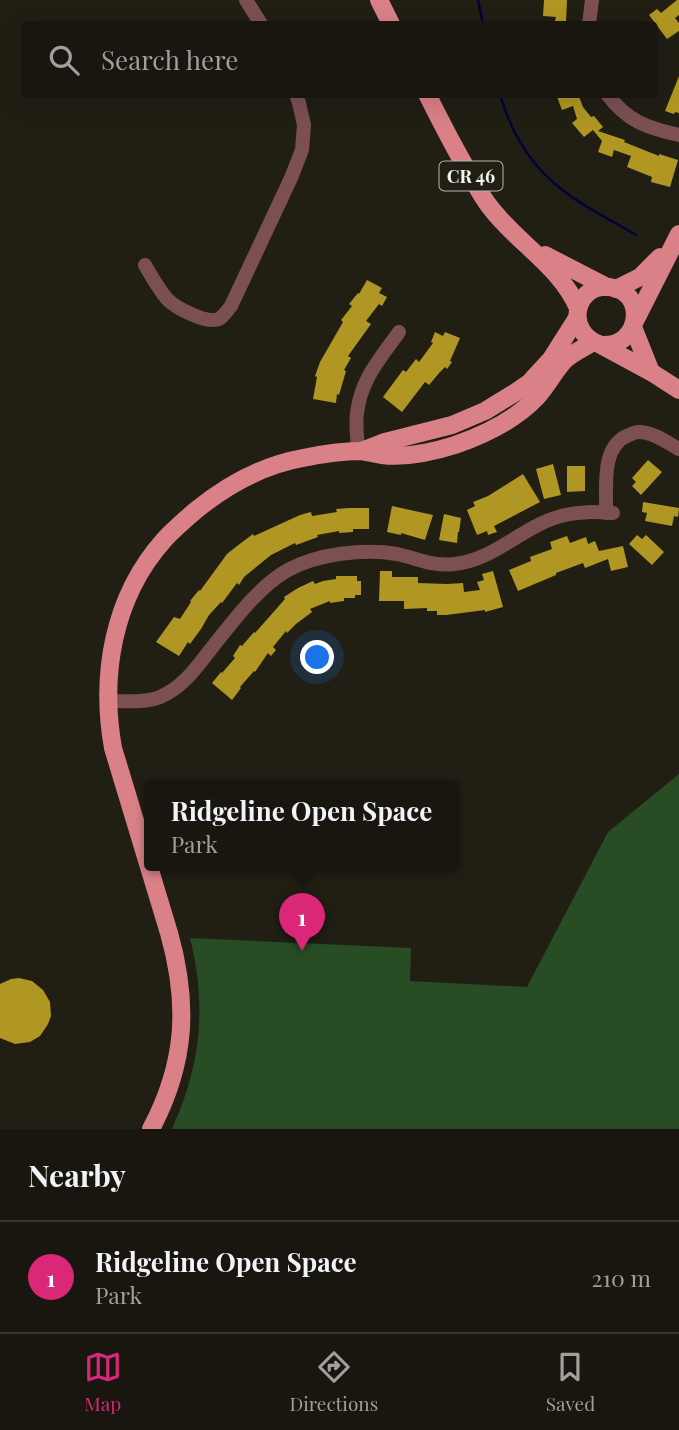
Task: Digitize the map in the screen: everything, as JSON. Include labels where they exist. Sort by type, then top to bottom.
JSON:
[{"type":"main road","points":[[379,0],[390,21]]},
{"type":"main road","name":"CR 46","points":[[429,98],[451,142],[489,206],[512,233],[530,247]]},
{"type":"main road","points":[[360,452],[385,442],[452,425],[485,411],[516,393],[551,359],[582,299],[589,292],[634,281],[645,274],[677,238]]},
{"type":"main road","points":[[144,850],[113,748],[108,672],[124,607],[148,561],[163,540],[222,490],[260,471],[301,458],[360,452],[384,455],[421,453],[454,445],[485,432],[537,397],[565,360],[597,344],[620,342],[630,333],[677,238]]},
{"type":"main road","points":[[530,247],[628,296],[635,314],[634,324],[651,372]]},
{"type":"main road","points":[[530,247],[566,286],[582,332],[597,344],[679,390]]},
{"type":"main road","points":[[150,871],[176,958],[182,1019],[179,1051],[169,1087],[151,1129]]},
{"type":"street","points":[[246,0],[259,21]]},
{"type":"street","points":[[589,21],[592,0]]},
{"type":"street","points":[[145,265],[169,302],[209,320],[217,320],[225,314],[302,150],[304,125],[297,98]]},
{"type":"street","points":[[610,98],[633,120],[679,135]]},
{"type":"street","points":[[360,452],[356,416],[361,391],[370,371],[399,332]]},
{"type":"street","points":[[108,701],[159,698],[177,687],[192,673],[251,601],[286,571],[305,562],[338,555],[384,552],[428,563],[452,565],[480,558],[539,525],[563,515],[580,512],[609,513],[607,461],[614,445],[624,437],[638,431],[679,449]]},
{"type":"green space","points":[[679,774],[679,1129],[172,1129],[189,1081],[198,1035],[198,988],[190,938],[411,948],[410,981],[527,987],[608,832]]},
{"type":"building","points":[[544,0],[567,0],[566,21],[555,21],[556,17],[543,16]]},
{"type":"building","points":[[679,0],[679,15],[675,18],[679,23],[679,31],[667,39],[658,27],[658,21],[654,21],[649,15],[657,9],[661,13]]},
{"type":"building","points":[[679,76],[679,113],[674,114],[665,111]]},
{"type":"building","points":[[558,98],[580,98],[591,117],[594,116],[603,127],[598,131],[659,156],[678,160],[670,187],[651,182],[652,177],[627,167],[631,156],[614,150],[612,157],[598,152],[602,141],[593,130],[584,137],[572,123],[577,119],[573,106],[562,110]]},
{"type":"building","points":[[367,280],[382,288],[379,293],[387,297],[382,306],[379,304],[366,321],[371,324],[348,356],[351,358],[344,370],[346,371],[336,403],[313,399],[315,376],[320,362],[343,322],[341,320],[352,306],[349,304]]},
{"type":"building","points":[[435,332],[443,336],[445,332],[460,338],[450,361],[452,362],[429,385],[425,382],[402,412],[383,397],[403,370],[406,372],[416,359],[419,362],[433,343],[431,342]]},
{"type":"building","points":[[648,460],[662,472],[641,495],[632,486],[636,482],[632,478]]},
{"type":"building","points":[[553,464],[561,495],[544,499],[536,469]]},
{"type":"building","points":[[567,466],[585,466],[585,491],[567,492]]},
{"type":"building","points":[[523,474],[540,502],[494,526],[497,532],[488,535],[487,531],[477,535],[467,510],[475,506],[473,502]]},
{"type":"building","points":[[643,502],[679,508],[678,517],[674,516],[672,526],[645,521],[647,513],[642,512]]},
{"type":"building","points":[[392,506],[433,515],[425,540],[387,532]]},
{"type":"building","points":[[349,508],[369,508],[369,529],[317,535],[318,537],[296,545],[295,543],[271,555],[244,577],[239,585],[237,583],[179,656],[156,642],[174,617],[180,619],[190,601],[227,554],[253,534],[254,536],[311,512],[312,516]]},
{"type":"building","points":[[444,514],[461,518],[457,543],[439,540]]},
{"type":"building","points":[[637,535],[642,539],[646,535],[664,552],[652,565],[629,544]]},
{"type":"building","points":[[567,536],[570,543],[586,537],[588,544],[595,541],[599,551],[623,546],[628,567],[611,571],[608,559],[585,568],[583,563],[518,591],[509,570],[531,561],[530,557],[552,549],[550,542]]},
{"type":"building","points":[[380,571],[392,571],[392,577],[418,577],[418,583],[463,583],[464,592],[480,590],[477,582],[484,580],[482,574],[493,571],[503,607],[485,612],[446,615],[437,615],[437,611],[427,611],[427,608],[404,609],[404,601],[379,601]]},
{"type":"building","points":[[336,576],[357,576],[357,581],[361,581],[361,595],[344,598],[344,601],[330,601],[310,609],[312,612],[287,633],[286,631],[273,647],[276,650],[271,656],[268,653],[232,700],[212,683],[235,658],[233,656],[240,645],[255,633],[284,597],[313,581],[315,584],[336,579]]},
{"type":"building","points":[[19,978],[32,981],[43,990],[50,1002],[51,1016],[40,1036],[30,1042],[15,1044],[0,1038],[0,984]]},
{"type":"waterway","points":[[478,0],[482,21]]},
{"type":"waterway","points":[[501,98],[508,119],[535,164],[562,190],[636,235]]},
{"type":"place","name":"Ridgeline Open Space","points":[[302,951]]}]
